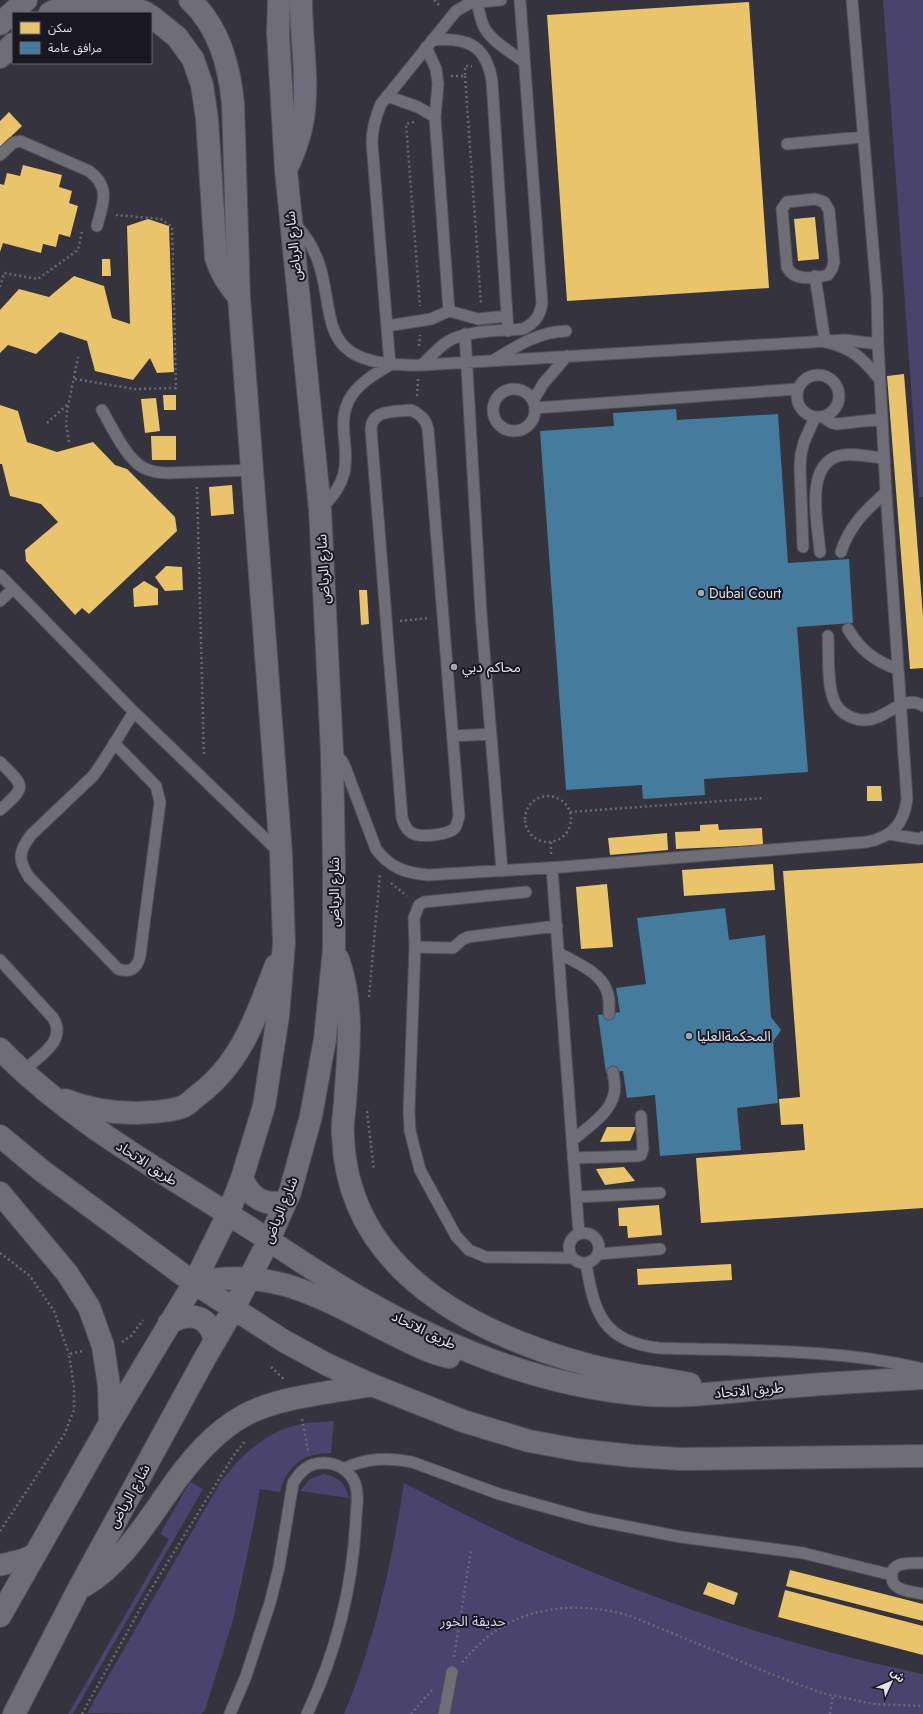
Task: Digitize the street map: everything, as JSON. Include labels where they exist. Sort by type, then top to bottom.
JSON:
[{"type":"main road","points":[[13,12],[26,0]]},
{"type":"main road","points":[[0,1616],[110,1423],[169,1323],[194,1284],[228,1214],[242,1178],[264,1106],[278,1016],[284,943],[281,854],[239,297],[235,140],[230,76],[223,50],[211,26],[190,0]]},
{"type":"main road","name":"شارع الرياض","points":[[14,1714],[78,1590],[234,1308],[269,1240],[286,1201],[311,1116],[325,1039],[334,949],[332,752],[320,508],[286,170],[278,33],[279,0]]},
{"type":"main road","points":[[286,170],[295,151],[301,132],[306,91],[301,0]]},
{"type":"main road","points":[[52,12],[56,9],[78,2],[106,1],[133,6],[144,12]]},
{"type":"main road","points":[[0,24],[12,13]]},
{"type":"main road","points":[[152,17],[177,36],[192,59],[202,85],[207,119],[216,258],[221,273],[229,286],[239,297]]},
{"type":"main road","points":[[0,57],[12,45]]},
{"type":"main road","points":[[40,1087],[67,1100],[102,1110],[124,1113],[154,1112],[183,1107],[207,1089],[228,1068],[244,1042],[284,943]]},
{"type":"main road","points":[[334,949],[344,975],[348,1001],[349,1027],[342,1135],[345,1165],[359,1207],[374,1235],[392,1260],[415,1282],[441,1302],[467,1319],[542,1350],[588,1365],[636,1376],[735,1392]]},
{"type":"main road","name":"طريق الاتحاد","points":[[0,1049],[22,1072],[40,1087],[95,1129],[151,1166],[369,1303],[431,1335],[500,1364],[587,1388],[639,1394],[685,1395],[923,1378]]},
{"type":"main road","points":[[0,1136],[47,1174],[194,1284],[284,1341],[328,1365],[372,1385],[462,1421],[529,1441],[578,1450],[633,1456],[680,1459],[923,1456]]},
{"type":"main road","points":[[242,1178],[248,1191],[259,1200],[273,1204],[286,1201]]},
{"type":"main road","points":[[4,1202],[67,1273],[89,1307],[103,1346],[109,1386],[110,1423]]},
{"type":"main road","points":[[194,1284],[212,1279],[250,1278],[270,1281],[310,1294],[422,1348],[447,1357],[473,1362],[500,1364]]},
{"type":"main road","points":[[169,1323],[178,1318],[188,1316],[198,1318],[207,1323],[213,1332],[215,1341]]},
{"type":"main road","points":[[78,1590],[92,1581],[132,1543],[191,1460],[220,1433],[245,1415],[296,1398],[372,1385]]},
{"type":"street","points":[[0,1565],[22,1560],[36,1554]]},
{"type":"lane","points":[[390,365],[372,143],[372,130],[375,117],[381,104],[387,96],[456,11],[470,3],[501,0]]},
{"type":"lane","points":[[422,365],[447,342],[465,334],[523,329],[531,326],[541,311],[542,303],[520,0]]},
{"type":"lane","points":[[332,752],[342,761],[345,767],[376,849],[391,865],[413,874],[428,875],[552,868],[867,842],[878,840],[888,834],[902,819],[907,799],[884,458],[878,344],[878,296],[852,0]]},
{"type":"lane","points":[[477,2],[483,26],[488,33],[524,62]]},
{"type":"lane","points":[[429,44],[458,39],[478,49],[485,58],[489,67],[492,81],[508,330]]},
{"type":"lane","points":[[429,44],[437,76],[438,91],[435,117],[449,311]]},
{"type":"lane","points":[[387,96],[418,106],[435,117]]},
{"type":"lane","points":[[787,144],[864,137]]},
{"type":"lane","points":[[0,155],[13,143],[20,141],[89,170],[96,176],[104,190],[104,198],[97,226]]},
{"type":"lane","points":[[820,200],[827,205],[829,210],[834,266],[828,275],[815,276],[795,276],[787,267],[781,212],[783,206],[787,202],[820,200]]},
{"type":"lane","points":[[290,219],[307,239],[319,262],[332,327],[338,341],[349,352],[362,359],[390,365],[422,365],[825,342],[849,341],[878,344]]},
{"type":"lane","points":[[815,276],[825,342]]},
{"type":"lane","points":[[387,326],[431,320],[449,311],[478,319],[507,316]]},
{"type":"lane","points":[[491,361],[534,337],[554,331],[566,331]]},
{"type":"lane","points":[[465,334],[481,605],[502,871]]},
{"type":"lane","points":[[825,342],[842,346],[859,356],[867,363],[880,381]]},
{"type":"lane","points":[[567,356],[543,384],[534,405],[798,389]]},
{"type":"lane","points":[[320,508],[336,492],[346,470],[344,421],[346,408],[351,396],[359,386],[369,378],[390,365]]},
{"type":"lane","points":[[803,547],[801,454],[804,442],[819,417],[830,414],[838,402],[837,388],[827,377],[813,375],[801,383],[798,389],[798,404],[808,415],[819,417],[837,424],[882,419]]},
{"type":"lane","points":[[102,410],[124,448],[133,460],[142,468],[155,473],[252,470]]},
{"type":"lane","points":[[411,410],[416,412],[424,419],[428,429],[452,736],[459,816],[458,823],[449,832],[443,834],[413,834],[407,830],[402,818],[371,429],[373,420],[376,416],[384,413],[411,410]]},
{"type":"lane","points":[[820,552],[815,495],[816,481],[820,470],[828,462],[838,456],[849,455],[884,458]]},
{"type":"lane","points":[[841,552],[847,536],[858,518],[886,492]]},
{"type":"lane","points":[[0,575],[134,712],[281,854]]},
{"type":"lane","points":[[0,601],[13,588]]},
{"type":"lane","points":[[848,629],[854,640],[868,654],[884,664],[898,669]]},
{"type":"lane","points":[[828,636],[831,689],[837,707],[843,714],[854,719],[866,720],[877,718],[900,704],[920,704],[923,706]]},
{"type":"lane","points":[[114,743],[156,786],[160,802],[140,956],[138,964],[133,970],[125,971],[118,969],[29,877],[22,866],[21,855],[24,844],[31,835],[93,776],[114,743],[134,712]]},
{"type":"lane","points":[[452,736],[491,734]]},
{"type":"lane","points":[[0,762],[17,780],[20,789],[19,793],[0,810]]},
{"type":"lane","points":[[888,834],[922,839]]},
{"type":"lane","points":[[552,868],[579,1234]]},
{"type":"lane","points":[[526,892],[430,901],[419,905],[414,918],[415,947],[409,1103],[410,1131],[420,1170],[459,1240],[469,1250],[477,1255],[486,1257],[573,1258]]},
{"type":"lane","points":[[415,947],[453,948],[468,937],[557,926]]},
{"type":"lane","points":[[559,953],[596,975],[602,981],[609,996],[609,1014]]},
{"type":"lane","points":[[0,960],[57,1024],[58,1033],[55,1040],[22,1072]]},
{"type":"lane","points":[[572,1141],[607,1110],[612,1103],[615,1086],[613,1072]]},
{"type":"lane","points":[[573,1158],[641,1155],[643,1149],[641,1116]]},
{"type":"lane","points":[[577,1197],[660,1193]]},
{"type":"lane","points":[[579,1234],[591,1234],[595,1238],[600,1248],[599,1254],[596,1258],[586,1263],[579,1262],[573,1258],[569,1249],[572,1240],[579,1234]]},
{"type":"lane","points":[[599,1254],[660,1249]]},
{"type":"lane","points":[[586,1263],[590,1290],[596,1308],[610,1328],[620,1337],[631,1343],[659,1348],[841,1355],[894,1362],[923,1368]]},
{"type":"lane","points":[[343,1469],[365,1460],[376,1458],[412,1462],[499,1494],[589,1519],[681,1538],[803,1553],[892,1575]]},
{"type":"lane","points":[[230,1714],[249,1669],[270,1604],[283,1544],[293,1483],[303,1469],[310,1465],[327,1463],[343,1469],[349,1474],[357,1489],[353,1557],[345,1601],[334,1644],[322,1680],[307,1714]]},
{"type":"lane","points":[[923,1562],[901,1564],[893,1570],[892,1575],[892,1580],[899,1588],[923,1594]]},
{"type":"lane","points":[[444,1714],[452,1672]]},
{"type":"path","points":[[465,76],[481,304]]},
{"type":"path","points":[[0,286],[4,273],[38,279],[78,250],[87,211],[100,214],[162,219],[172,227],[176,388],[134,389],[75,379]]},
{"type":"path","points":[[69,442],[66,424],[78,357]]},
{"type":"path","points":[[47,423],[69,404]]},
{"type":"path","points":[[197,472],[204,780]]},
{"type":"path","points":[[543,796],[551,796],[560,799],[570,812],[570,827],[561,839],[546,843],[538,841],[531,836],[526,829],[524,821],[527,809],[535,799],[543,796]]},
{"type":"path","points":[[570,812],[764,798]]},
{"type":"path","points":[[380,874],[419,905]]},
{"type":"path","points":[[0,1254],[30,1276],[54,1311],[69,1354],[74,1387],[74,1410],[64,1435],[0,1531]]},
{"type":"path","points":[[69,1354],[120,1343],[131,1336],[143,1320]]},
{"type":"path","points":[[300,1413],[310,1465]]},
{"type":"path","points":[[82,1714],[150,1591],[234,1455],[248,1439]]},
{"type":"path","points":[[452,1672],[472,1550]]},
{"type":"path","points":[[411,1714],[419,1704],[492,1634],[508,1623],[525,1615],[544,1610],[588,1608],[608,1610],[628,1615],[776,1676],[833,1696],[873,1704],[923,1706]]},
{"type":"path","points":[[830,1714],[833,1696]]},
{"type":"green space","points":[[883,0],[923,0],[923,497],[919,497]]},
{"type":"green space","points":[[334,1421],[331,1453],[312,1455],[298,1462],[287,1475],[280,1492],[260,1489],[233,1620],[205,1710],[202,1714],[87,1713],[220,1483],[228,1472],[257,1444],[280,1431],[306,1423]]},
{"type":"green space","points":[[324,1474],[329,1475],[341,1482],[348,1493],[349,1498],[300,1491],[310,1479]]},
{"type":"green space","points":[[190,1482],[203,1489],[73,1714],[68,1714],[169,1539],[160,1534]]},
{"type":"green space","name":"حديقة الخور","points":[[404,1483],[540,1550],[586,1570],[680,1606],[825,1651],[923,1674],[923,1714],[344,1714],[365,1658],[381,1600],[394,1542]]},
{"type":"building: سكن","points":[[749,2],[769,288],[567,301],[547,15]]},
{"type":"building: سكن","points":[[9,112],[22,126],[0,147],[0,121]]},
{"type":"building: سكن","points":[[23,165],[62,175],[59,187],[72,191],[69,203],[78,206],[70,237],[59,234],[56,247],[43,244],[41,253],[3,243],[0,252],[0,184],[4,185],[7,173],[20,176]]},
{"type":"building: سكن","points":[[815,217],[819,259],[798,261],[794,219]]},
{"type":"building: سكن","points":[[148,219],[169,226],[174,372],[157,373],[150,358],[133,380],[95,371],[87,341],[60,332],[36,354],[8,345],[0,353],[0,310],[19,289],[49,297],[74,276],[104,286],[112,318],[130,324],[127,226]]},
{"type":"building: سكن","points":[[102,259],[110,259],[111,276],[102,276]]},
{"type":"building: سكن","points":[[904,374],[923,616],[923,668],[910,669],[887,376]]},
{"type":"building: سكن","points":[[163,395],[176,395],[176,410],[164,410]]},
{"type":"building: سكن","points":[[156,398],[160,431],[145,433],[141,399]]},
{"type":"building: سكن","points":[[0,405],[18,411],[27,442],[57,452],[93,442],[115,465],[127,469],[175,517],[177,531],[89,614],[82,608],[75,615],[26,561],[25,550],[58,522],[41,504],[10,496],[2,464],[0,464]]},
{"type":"building: سكن","points":[[151,436],[176,436],[176,460],[152,460]]},
{"type":"building: سكن","points":[[232,485],[234,514],[211,516],[209,487]]},
{"type":"building: سكن","points":[[166,566],[182,567],[183,590],[165,591],[155,577]]},
{"type":"building: سكن","points":[[144,581],[158,589],[158,605],[134,607],[133,589]]},
{"type":"building: سكن","points":[[359,590],[367,590],[369,624],[361,625]]},
{"type":"building: سكن","points":[[867,786],[881,786],[882,801],[867,801]]},
{"type":"building: سكن","points":[[718,824],[719,830],[762,828],[763,845],[676,849],[675,832],[700,831],[700,825]]},
{"type":"building: سكن","points":[[667,833],[668,850],[610,855],[608,838]]},
{"type":"building: سكن","points":[[923,863],[923,1208],[701,1223],[696,1158],[805,1150],[803,1124],[781,1125],[779,1099],[800,1097],[783,871]]},
{"type":"building: سكن","points":[[773,864],[775,890],[684,896],[682,870]]},
{"type":"building: سكن","points":[[607,884],[613,947],[581,949],[576,887]]},
{"type":"building: سكن","points":[[607,1127],[636,1127],[630,1141],[600,1142]]},
{"type":"building: سكن","points":[[624,1167],[635,1181],[605,1185],[596,1169]]},
{"type":"building: سكن","points":[[659,1205],[662,1235],[628,1238],[627,1226],[619,1226],[618,1208]]},
{"type":"building: سكن","points":[[731,1264],[732,1280],[638,1285],[637,1269]]},
{"type":"building: سكن","points":[[790,1570],[923,1604],[923,1621],[786,1586]]},
{"type":"building: سكن","points":[[708,1582],[738,1593],[734,1605],[703,1594]]},
{"type":"building: سكن","points":[[785,1590],[923,1626],[923,1655],[778,1617]]},
{"type":"building: مرافق عامة","name":"Dubai Court","points":[[676,409],[677,420],[778,414],[788,563],[849,559],[853,623],[797,627],[808,772],[704,779],[705,795],[643,799],[642,785],[566,790],[540,431],[614,426],[613,413]]},
{"type":"building: مرافق عامة","name":"المحكمةالعليا","points":[[725,908],[729,940],[765,935],[771,1017],[781,1030],[773,1042],[778,1103],[737,1108],[741,1150],[660,1156],[655,1095],[627,1098],[623,1071],[606,1073],[598,1015],[620,1012],[616,988],[646,984],[637,918]]},
{"type":"place","name":"Dubai Court","points":[[701,593]]},
{"type":"place","name":"محاكم دبي","points":[[454,667]]},
{"type":"place","name":"المحكمةالعليا","points":[[689,1036]]}]
